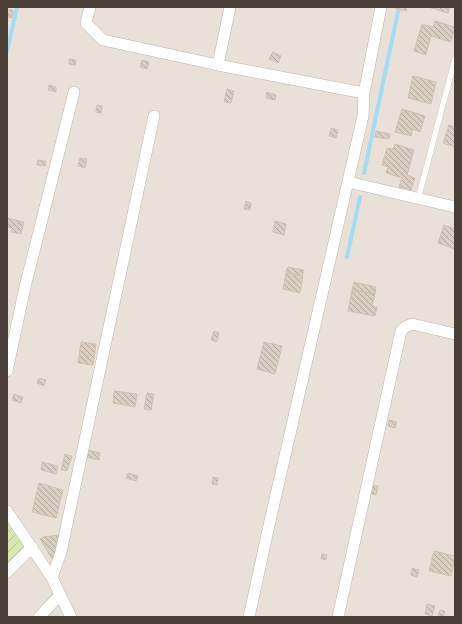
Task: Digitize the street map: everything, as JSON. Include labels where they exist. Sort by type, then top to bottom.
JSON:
[{"type":"street","points":[[90,7],[86,23],[103,40],[218,65],[364,93]]},
{"type":"street","points":[[218,65],[230,7]]},
{"type":"street","points":[[249,617],[363,116],[364,93],[381,7]]},
{"type":"street","points":[[7,371],[25,287],[74,92]]},
{"type":"street","points":[[52,578],[61,552],[154,116]]},
{"type":"street","points":[[348,182],[455,207]]},
{"type":"street","points":[[338,617],[401,331],[405,327],[412,324],[455,334]]},
{"type":"street","points":[[7,512],[52,578],[71,617]]},
{"type":"street","points":[[7,572],[32,547]]},
{"type":"street","points":[[39,617],[60,595]]},
{"type":"lane","points":[[418,199],[455,59]]},
{"type":"shaded area","points":[[7,7],[455,7],[455,617],[7,617]]},
{"type":"green space","points":[[7,521],[23,545],[32,547],[7,571]]},
{"type":"building","points":[[395,7],[407,7],[406,11]]},
{"type":"building","points":[[428,7],[450,7],[448,13]]},
{"type":"building","points":[[7,9],[13,10],[12,18],[7,17]]},
{"type":"building","points":[[435,21],[455,27],[451,42],[431,36],[426,55],[414,51],[422,24],[433,27]]},
{"type":"building","points":[[273,52],[281,56],[278,63],[269,59]]},
{"type":"building","points":[[69,59],[76,60],[75,65],[69,64]]},
{"type":"building","points":[[142,60],[149,62],[147,69],[140,67]]},
{"type":"building","points":[[413,76],[436,82],[431,104],[408,98]]},
{"type":"building","points":[[49,85],[56,87],[56,92],[48,90]]},
{"type":"building","points":[[227,89],[234,91],[231,103],[224,102]]},
{"type":"building","points":[[267,92],[276,95],[275,100],[266,98]]},
{"type":"building","points":[[97,105],[102,106],[101,113],[96,112]]},
{"type":"building","points":[[402,109],[425,116],[420,132],[413,129],[411,136],[395,132]]},
{"type":"building","points":[[449,125],[455,127],[455,147],[443,143]]},
{"type":"building","points":[[331,128],[338,130],[336,138],[329,136]]},
{"type":"building","points":[[376,131],[390,134],[389,139],[375,137]]},
{"type":"building","points":[[395,144],[414,150],[407,175],[415,178],[411,190],[399,187],[402,178],[386,173],[388,167],[382,165],[387,148],[393,149]]},
{"type":"building","points":[[80,158],[87,159],[85,168],[78,166]]},
{"type":"building","points":[[38,160],[46,161],[45,166],[37,165]]},
{"type":"building","points":[[246,201],[251,203],[250,210],[244,209]]},
{"type":"building","points":[[7,218],[24,222],[21,234],[11,232],[12,228],[7,227]]},
{"type":"building","points":[[275,221],[286,224],[284,235],[273,232]]},
{"type":"building","points":[[444,225],[455,229],[455,249],[438,243]]},
{"type":"building","points":[[288,267],[304,270],[302,276],[286,272]]},
{"type":"building","points":[[286,273],[303,277],[300,293],[283,289]]},
{"type":"building","points":[[354,282],[376,287],[375,294],[352,290]]},
{"type":"building","points":[[352,290],[375,294],[372,306],[377,307],[375,316],[348,311]]},
{"type":"building","points":[[214,331],[219,333],[217,342],[211,340]]},
{"type":"building","points":[[81,342],[96,344],[93,365],[78,363]]},
{"type":"building","points":[[264,342],[282,346],[275,374],[257,369]]},
{"type":"building","points":[[39,378],[46,380],[44,386],[37,383]]},
{"type":"building","points":[[114,391],[137,394],[135,407],[113,403]]},
{"type":"building","points":[[147,393],[154,394],[151,410],[144,409]]},
{"type":"building","points":[[14,394],[23,397],[21,403],[12,400]]},
{"type":"building","points":[[389,420],[397,422],[395,428],[388,426]]},
{"type":"building","points":[[88,450],[100,453],[99,460],[87,457]]},
{"type":"building","points":[[65,454],[72,456],[67,471],[61,470]]},
{"type":"building","points":[[42,462],[58,466],[56,474],[41,470]]},
{"type":"building","points":[[128,473],[138,476],[136,481],[126,478]]},
{"type":"building","points":[[213,477],[218,478],[217,485],[212,484]]},
{"type":"building","points":[[39,483],[63,490],[56,518],[32,512]]},
{"type":"building","points":[[369,485],[378,486],[376,495],[368,493]]},
{"type":"building","points":[[59,535],[56,558],[52,559],[40,539],[43,537]]},
{"type":"building","points":[[434,551],[455,556],[451,576],[429,571]]},
{"type":"building","points":[[322,554],[327,555],[326,560],[321,559]]},
{"type":"building","points":[[412,568],[419,570],[417,577],[411,575]]},
{"type":"building","points":[[427,604],[435,606],[432,616],[425,614]]},
{"type":"building","points":[[440,610],[445,611],[443,617],[438,616]]},
{"type":"waterway","points":[[7,51],[17,7]]},
{"type":"waterway","points":[[364,173],[399,7]]},
{"type":"waterway","points":[[347,257],[360,197]]}]
